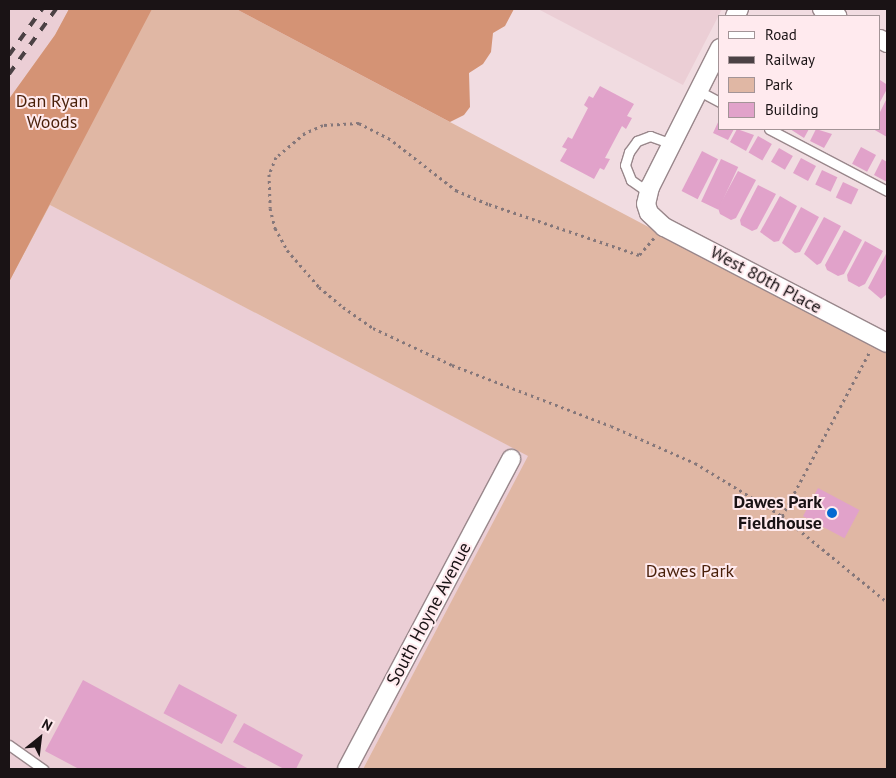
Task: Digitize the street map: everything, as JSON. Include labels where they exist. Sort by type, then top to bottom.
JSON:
[{"type":"street","points":[[822,9],[835,15]]},
{"type":"street","points":[[648,192],[718,52]]},
{"type":"street","name":"West 80th Place","points":[[648,192],[649,213],[664,226],[879,346]]},
{"type":"street","name":"South Hoyne Avenue","points":[[347,769],[511,459]]},
{"type":"lane","points":[[699,91],[718,101]]},
{"type":"lane","points":[[771,130],[887,191]]},
{"type":"lane","points":[[648,192],[631,180],[625,165],[629,152],[637,141],[650,136],[672,144]]},
{"type":"lane","points":[[9,745],[43,769]]},
{"type":"path","points":[[657,235],[639,255],[488,204],[458,191],[390,139],[359,123],[323,125],[305,133],[276,157],[269,174],[270,208],[275,228],[287,250],[319,287],[374,328],[452,365],[652,442],[742,489],[782,516],[887,602]]},
{"type":"path","points":[[782,516],[879,346]]},
{"type":"shaded area","points":[[9,9],[69,9],[55,35],[9,99]]},
{"type":"shaded area","points":[[538,9],[722,9],[683,85]]},
{"type":"shaded area","points":[[50,205],[529,456],[363,769],[9,769],[9,282]]},
{"type":"green space","name":"Dawes Park","points":[[69,9],[236,9],[887,353],[887,769],[363,769],[528,456],[50,205],[9,282],[9,99],[55,35]]},
{"type":"green space","name":"Dan Ryan Woods","points":[[69,9],[152,9],[9,282],[9,99],[55,35]]},
{"type":"green space","points":[[236,9],[514,9],[505,26],[493,33],[491,52],[483,64],[469,73],[470,107],[464,115],[450,122]]},
{"type":"building","points":[[881,81],[886,84],[887,89],[881,100]]},
{"type":"building","points":[[600,86],[634,104],[627,116],[632,118],[626,129],[622,126],[605,158],[610,159],[604,170],[600,168],[594,179],[560,161],[567,149],[562,147],[568,137],[572,139],[588,108],[584,105],[589,96],[593,98]]},
{"type":"building","points":[[887,98],[887,137],[875,130],[881,130],[881,110]]},
{"type":"building","points":[[718,122],[718,130],[733,130],[728,140],[713,133]]},
{"type":"building","points":[[736,130],[754,135],[746,151],[730,142]]},
{"type":"building","points":[[792,130],[808,130],[804,138]]},
{"type":"building","points":[[816,130],[832,134],[824,148],[810,141]]},
{"type":"building","points":[[758,136],[772,144],[762,160],[748,152]]},
{"type":"building","points":[[861,147],[876,155],[867,172],[852,164]]},
{"type":"building","points":[[779,148],[793,156],[785,170],[771,162]]},
{"type":"building","points":[[702,151],[718,159],[698,199],[682,191]]},
{"type":"building","points":[[801,158],[816,166],[808,181],[793,173]]},
{"type":"building","points":[[721,159],[738,167],[718,210],[701,202]]},
{"type":"building","points":[[882,159],[887,162],[887,182],[874,175]]},
{"type":"building","points":[[822,170],[837,177],[831,192],[815,185]]},
{"type":"building","points":[[738,171],[756,180],[736,218],[731,220],[720,214],[718,208]]},
{"type":"building","points":[[843,182],[858,189],[851,205],[836,197]]},
{"type":"building","points":[[758,185],[776,194],[757,229],[752,231],[741,225],[740,220]]},
{"type":"building","points":[[780,196],[797,206],[779,241],[774,242],[760,232]]},
{"type":"building","points":[[801,207],[819,217],[800,252],[795,253],[782,243]]},
{"type":"building","points":[[824,217],[841,226],[821,263],[817,265],[804,254]]},
{"type":"building","points":[[844,230],[862,240],[844,274],[838,276],[827,270],[825,265]]},
{"type":"building","points":[[865,241],[883,251],[865,284],[859,287],[848,281],[847,275]]},
{"type":"building","points":[[887,252],[887,294],[881,299],[868,288]]},
{"type":"building","name":"Dawes Park Fieldhouse","points":[[818,488],[859,510],[844,538],[803,516]]},
{"type":"building","points":[[83,680],[249,769],[79,769],[45,751]]},
{"type":"building","points":[[179,684],[237,715],[222,744],[164,713]]},
{"type":"building","points":[[244,723],[303,755],[296,769],[284,769],[233,742]]},
{"type":"railway","points":[[9,55],[42,9]]},
{"type":"railway","points":[[9,74],[56,9]]},
{"type":"place","name":"Dawes Park Fieldhouse","points":[[832,513]]}]
